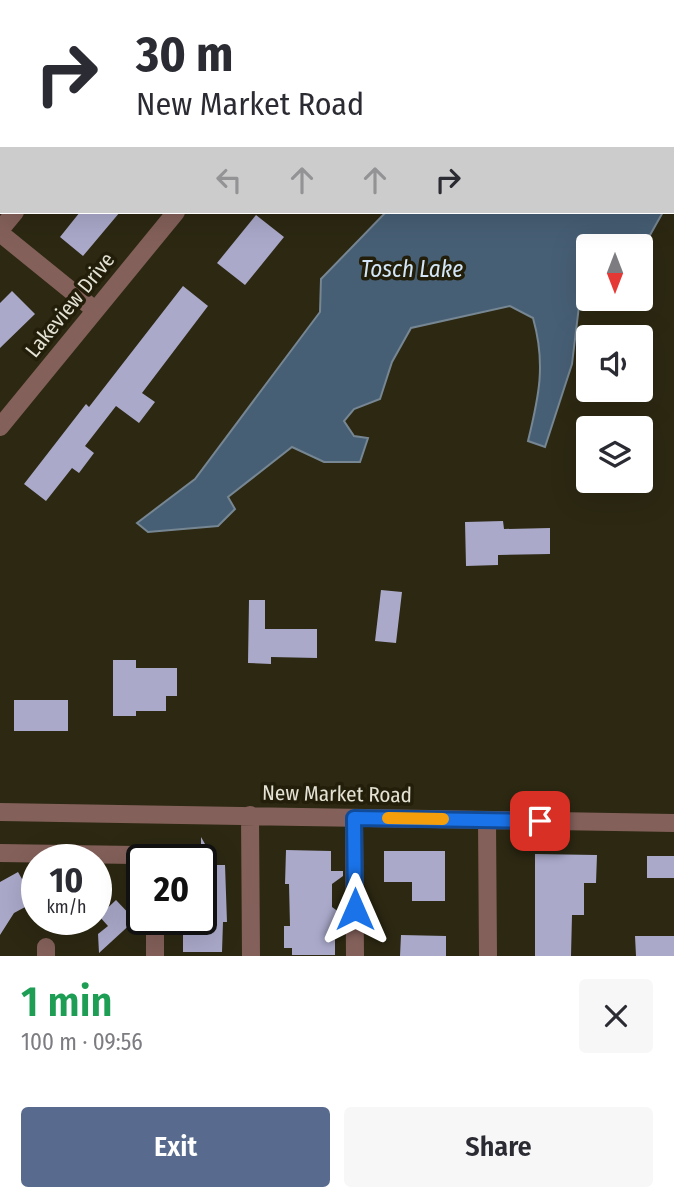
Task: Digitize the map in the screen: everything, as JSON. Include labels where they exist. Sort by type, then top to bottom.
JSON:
[{"type":"street","points":[[13,214],[0,231],[95,310]]},
{"type":"street","name":"Lakeview Drive","points":[[0,427],[174,214]]},
{"type":"street","name":"New Market Road","points":[[0,812],[674,824]]},
{"type":"street","points":[[250,815],[251,956]]},
{"type":"street","points":[[354,818],[355,956]]},
{"type":"street","points":[[487,820],[488,956]]},
{"type":"street","points":[[0,853],[126,855]]},
{"type":"street","points":[[155,935],[155,956]]},
{"type":"water","name":"Tosch Lake","points":[[384,214],[662,214],[651,234],[576,234],[576,312],[578,312],[572,364],[545,447],[528,441],[540,380],[539,350],[533,318],[510,306],[411,328],[392,362],[380,399],[354,409],[344,421],[354,436],[368,438],[360,462],[324,462],[292,447],[228,497],[235,509],[218,526],[148,532],[137,523],[195,479],[320,312],[321,279]]},
{"type":"building","points":[[78,214],[118,214],[83,256],[60,237]]},
{"type":"building","points":[[256,215],[284,237],[245,285],[217,263]]},
{"type":"building","points":[[183,286],[208,306],[142,393],[155,402],[139,423],[116,406],[85,446],[94,453],[79,473],[72,468],[46,501],[24,484],[86,404],[89,407]]},
{"type":"building","points":[[12,291],[35,314],[0,348],[0,303]]},
{"type":"building","points":[[503,521],[504,529],[550,528],[550,554],[498,555],[498,565],[466,566],[465,522]]},
{"type":"building","points":[[381,590],[402,592],[396,643],[375,641]]},
{"type":"building","points":[[249,600],[265,600],[265,629],[317,629],[317,658],[271,657],[271,664],[248,663]]},
{"type":"building","points":[[113,660],[136,660],[136,668],[177,668],[177,696],[166,696],[166,711],[136,711],[136,716],[113,716]]},
{"type":"building","points":[[14,700],[68,700],[68,731],[14,731]]},
{"type":"building","points":[[286,850],[331,851],[331,871],[343,871],[343,876],[332,884],[332,907],[343,915],[343,921],[335,921],[335,955],[292,955],[292,948],[284,948],[284,926],[290,926],[289,884],[285,884]]},
{"type":"building","points":[[384,851],[445,851],[445,901],[412,901],[412,882],[384,882]]},
{"type":"building","points":[[535,854],[597,855],[596,883],[584,883],[584,915],[572,915],[571,956],[535,956]]},
{"type":"building","points":[[647,856],[674,856],[674,878],[647,878]]},
{"type":"building","points":[[217,865],[225,865],[227,922],[223,922],[222,952],[183,952],[183,935],[217,935]]},
{"type":"building","points":[[18,872],[21,877],[21,909],[14,913],[0,935],[0,882]]},
{"type":"building","points":[[116,900],[126,911],[126,928],[99,953],[98,935],[112,935],[112,904]]},
{"type":"building","points":[[401,935],[446,936],[446,956],[400,956]]},
{"type":"building","points":[[635,936],[674,936],[674,956],[636,956]]},
{"type":"slow traffic","points":[[388,818],[443,819]]},
{"type":"route","points":[[355,909],[354,818],[540,821]]}]
